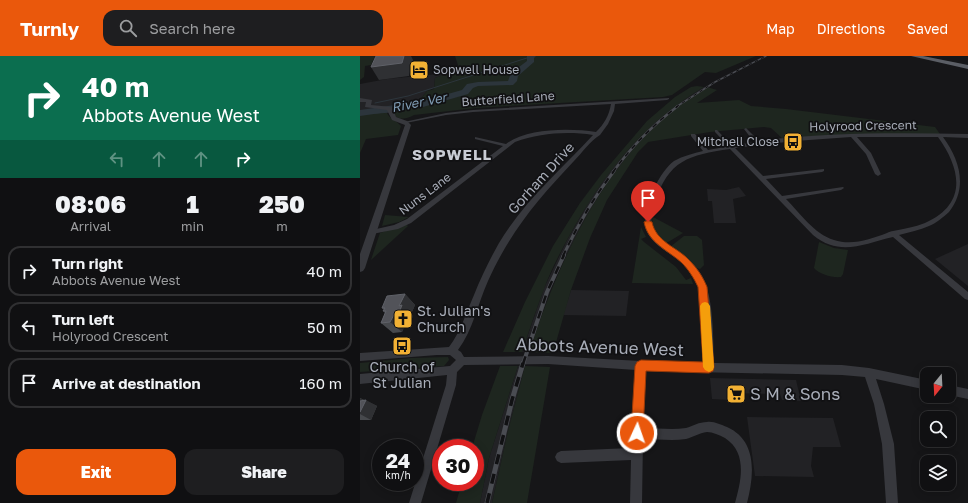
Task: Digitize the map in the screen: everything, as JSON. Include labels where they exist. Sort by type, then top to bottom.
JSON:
[{"type":"highway","points":[[914,56],[968,66]]},
{"type":"highway","points":[[928,56],[968,66]]},
{"type":"street","name":"Butterfield Lane","points":[[406,122],[446,114],[473,111],[667,98]]},
{"type":"street","points":[[360,100],[370,101],[368,107],[390,110],[392,118],[406,122],[408,125],[360,268]]},
{"type":"street","name":"Gorham Drive","points":[[451,351],[462,339],[492,263],[516,223],[540,193],[598,134],[610,117],[613,102]]},
{"type":"street","points":[[746,128],[758,143]]},
{"type":"street","name":"Nuns Lane","points":[[372,232],[396,227],[409,221],[513,141],[525,137],[568,130],[598,134]]},
{"type":"street","points":[[716,131],[814,233],[819,237],[834,243],[856,244],[928,224],[951,212],[960,203],[964,195]]},
{"type":"street","points":[[693,135],[707,152]]},
{"type":"street","points":[[853,136],[868,153],[878,174]]},
{"type":"street","name":"Holyrood Crescent","points":[[709,367],[703,287],[686,262],[655,238],[649,229],[649,211],[669,168],[677,162],[707,152],[758,143],[853,136],[968,136]]},
{"type":"street","points":[[940,136],[956,152],[962,162],[966,174]]},
{"type":"street","points":[[477,138],[506,146]]},
{"type":"street","points":[[761,178],[822,170]]},
{"type":"street","points":[[780,198],[841,188]]},
{"type":"street","points":[[894,234],[968,297]]},
{"type":"street","points":[[360,357],[451,351],[458,355],[462,360],[452,370],[360,379]]},
{"type":"street","name":"Abbots Avenue West","points":[[462,360],[548,360],[641,366],[842,370],[869,373],[920,384]]},
{"type":"street","points":[[636,503],[637,433],[641,366]]},
{"type":"street","points":[[415,503],[451,385],[452,370]]},
{"type":"street","points":[[869,373],[879,404],[888,444],[892,503]]},
{"type":"street","points":[[956,391],[968,394]]},
{"type":"street","points":[[637,433],[679,433],[707,427],[719,429],[732,435],[745,454],[747,467],[746,484],[741,503]]},
{"type":"street","points":[[560,457],[637,454]]},
{"type":"shaded area","points":[[360,56],[375,56],[371,65],[365,66],[364,77],[360,80]]},
{"type":"shaded area","points":[[455,56],[756,56],[716,73],[705,72],[672,95],[663,97],[476,108],[414,115],[404,118],[394,116],[393,107],[418,102],[427,91],[434,89],[435,78],[448,73],[458,65]]},
{"type":"shaded area","points":[[448,73],[435,78],[434,88],[427,91],[418,102],[384,110],[360,113],[360,84],[387,79]]},
{"type":"shaded area","points":[[691,87],[704,87],[683,100],[647,130],[602,183],[576,224],[554,264],[522,352],[503,352],[525,302],[553,246],[580,203],[601,175],[647,121],[675,97]]},
{"type":"shaded area","points":[[704,87],[707,87],[659,122],[639,143],[606,184],[582,224],[552,286],[529,352],[522,352],[544,288],[567,240],[590,200],[612,168],[650,126],[676,105]]},
{"type":"shaded area","points":[[707,87],[717,90],[697,103],[739,100],[751,106],[935,127],[940,134],[854,134],[783,139],[771,128],[764,127],[710,132],[648,142],[638,152],[607,200],[590,238],[571,290],[553,353],[529,352],[542,314],[558,276],[594,203],[617,169],[643,139],[673,111]]},
{"type":"shaded area","points":[[386,110],[390,117],[401,126],[398,135],[366,139],[360,153],[360,113]]},
{"type":"shaded area","points":[[739,187],[746,196],[733,199],[736,223],[714,223],[712,201],[708,201],[707,189],[726,190]]},
{"type":"shaded area","points":[[385,215],[409,217],[399,222],[382,226]]},
{"type":"shaded area","points":[[652,217],[683,233],[665,244],[653,231]]},
{"type":"shaded area","points":[[405,224],[408,226],[371,260],[380,233]]},
{"type":"shaded area","points":[[641,227],[646,237],[641,239],[676,267],[686,280],[691,278],[693,284],[632,283]]},
{"type":"shaded area","points":[[684,236],[697,236],[702,240],[704,265],[700,269],[696,268],[670,247]]},
{"type":"shaded area","points":[[819,242],[834,248],[848,250],[841,277],[826,275],[814,268]]},
{"type":"shaded area","points":[[968,244],[968,286],[935,259]]},
{"type":"shaded area","points":[[571,290],[629,291],[626,316],[563,315]]},
{"type":"shaded area","points":[[448,357],[449,360],[444,366],[360,372],[360,363],[411,358]]},
{"type":"shaded area","points":[[500,366],[518,366],[489,458],[484,483],[484,439],[475,439]]},
{"type":"shaded area","points":[[518,366],[525,366],[508,431],[492,503],[480,503],[482,491],[484,491],[489,458]]},
{"type":"shaded area","points":[[525,366],[550,367],[527,503],[492,503],[508,431]]},
{"type":"shaded area","points":[[710,378],[796,380],[801,401],[782,400],[780,394],[731,393],[731,400],[712,399]]},
{"type":"shaded area","points":[[747,417],[833,418],[841,447],[813,447],[811,466],[814,477],[755,476]]},
{"type":"shaded area","points":[[459,491],[482,491],[480,503],[456,503]]},
{"type":"building","points":[[376,56],[404,56],[402,63],[371,67]]},
{"type":"building","points":[[405,294],[399,306],[402,305],[399,313],[395,313],[390,322],[381,323],[386,311],[383,311],[385,308],[382,308],[387,296]]},
{"type":"building","points":[[366,400],[360,412],[360,401]]},
{"type":"waterway","name":"River Ver","points":[[360,113],[423,104],[465,92],[470,86],[478,84],[510,83],[513,81],[514,75],[531,62],[530,57],[533,56]]},
{"type":"waterway","points":[[375,103],[408,96],[530,57]]},
{"type":"waterway","name":"River Ver","points":[[410,107],[423,104]]},
{"type":"waterway","name":"River Ver","points":[[393,111],[415,106]]},
{"type":"waterway","name":"River Ver","points":[[360,114],[388,112]]},
{"type":"railway","points":[[676,107],[715,82],[766,56]]},
{"type":"railway","points":[[613,172],[643,137],[678,106]]},
{"type":"railway","points":[[563,256],[586,212],[614,171]]},
{"type":"railway","points":[[523,364],[547,292],[564,255]]},
{"type":"railway","points":[[487,503],[512,400],[523,363]]},
{"type":"slow traffic","points":[[705,306],[709,367]]},
{"type":"place","name":"Sopwell House","points":[[419,70]]},
{"type":"place","name":"Mitchell Close","points":[[793,142]]},
{"type":"place","name":"St. Julian's Church","points":[[403,319]]},
{"type":"place","name":"Church of St Julian","points":[[402,346]]},
{"type":"place","name":"S M & Sons","points":[[736,394]]},
{"type":"district","name":"SOPWELL","points":[[452,155]]},
{"type":"route","points":[[637,433],[641,366],[709,367],[703,287],[691,267],[655,238],[649,229],[648,222]]}]
